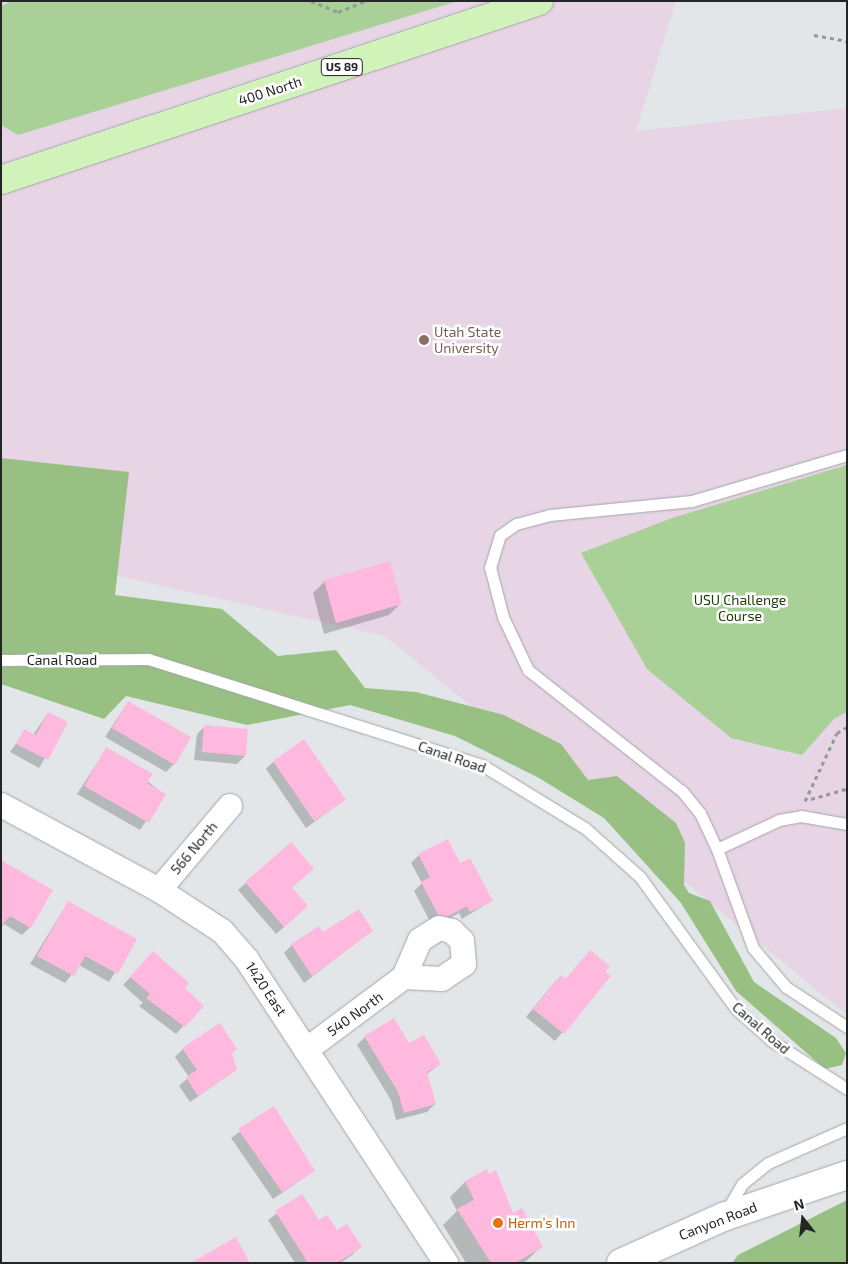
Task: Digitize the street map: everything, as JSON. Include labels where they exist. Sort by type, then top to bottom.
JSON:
[{"type":"main road","name":"400 North","points":[[1,180],[539,1]]},
{"type":"street","name":"1420 East","points":[[1,805],[158,890],[222,932],[247,960],[446,1263]]},
{"type":"street","name":"566 North","points":[[158,890],[230,806]]},
{"type":"street","name":"540 North","points":[[306,1050],[404,977]]},
{"type":"street","name":"Canyon Road","points":[[621,1263],[723,1217],[847,1175]]},
{"type":"lane","points":[[847,455],[683,503],[550,515],[516,524],[500,535],[493,550],[490,567],[503,617],[528,670],[682,791],[700,813],[717,849],[739,919],[771,973],[847,1026]]},
{"type":"lane","name":"Canal Road","points":[[1,660],[148,659],[482,764],[584,828],[640,877],[736,1009],[772,1041],[847,1089]]},
{"type":"lane","points":[[717,849],[757,828],[801,816],[847,824]]},
{"type":"lane","points":[[723,1217],[742,1184],[768,1163],[847,1128]]},
{"type":"path","points":[[311,1],[338,12],[365,1]]},
{"type":"path","points":[[814,36],[847,41]]},
{"type":"path","points":[[801,816],[806,800],[838,733],[847,727]]},
{"type":"path","points":[[806,800],[847,789]]},
{"type":"shaded area","name":"Utah State University","points":[[1,1],[676,1],[636,131],[847,108],[847,1015],[385,636],[1,550]]},
{"type":"green space","points":[[13,1],[458,1],[18,135],[1,125],[1,6]]},
{"type":"green space","points":[[1,458],[129,472],[115,595],[222,609],[278,656],[336,650],[365,688],[416,692],[504,715],[561,744],[588,780],[617,776],[676,823],[685,843],[684,885],[689,893],[710,901],[754,982],[836,1038],[846,1053],[842,1065],[825,1069],[736,991],[681,903],[604,818],[539,778],[455,736],[350,705],[247,725],[126,696],[104,719],[1,684]]},
{"type":"green space","name":"USU Challenge Course","points":[[847,465],[847,712],[835,718],[802,755],[731,738],[647,669],[581,553],[672,518]]},
{"type":"green space","points":[[847,1200],[847,1263],[732,1263],[738,1255]]},
{"type":"building","points":[[390,561],[402,604],[336,623],[324,580]]},
{"type":"building","points":[[128,701],[191,737],[175,765],[112,728]]},
{"type":"building","points":[[48,712],[68,722],[48,760],[16,744],[24,729],[36,735]]},
{"type":"building","points":[[204,725],[248,729],[246,756],[202,752]]},
{"type":"building","points":[[304,739],[346,800],[314,821],[273,761]]},
{"type":"building","points":[[106,747],[153,774],[147,783],[166,794],[149,823],[84,786]]},
{"type":"building","points":[[448,839],[460,863],[470,858],[493,901],[470,912],[467,906],[441,920],[421,882],[430,877],[418,854]]},
{"type":"building","points":[[291,842],[314,869],[292,887],[308,906],[284,927],[245,882]]},
{"type":"building","points":[[1,860],[53,890],[31,928],[10,916],[1,926]]},
{"type":"building","points":[[68,901],[137,939],[118,974],[85,956],[74,976],[37,956]]},
{"type":"building","points":[[359,909],[373,931],[312,976],[291,944],[319,926],[323,932]]},
{"type":"building","points":[[590,950],[610,966],[605,972],[611,976],[564,1034],[533,1009],[561,975],[566,979]]},
{"type":"building","points":[[153,951],[189,983],[185,988],[204,1006],[185,1027],[146,998],[150,994],[130,977]]},
{"type":"building","points":[[394,1018],[409,1043],[424,1035],[441,1064],[427,1072],[436,1104],[404,1113],[398,1092],[364,1036]]},
{"type":"building","points":[[220,1023],[237,1049],[232,1053],[237,1070],[198,1096],[186,1077],[197,1070],[182,1048]]},
{"type":"building","points":[[274,1106],[315,1171],[282,1192],[238,1129]]},
{"type":"building","name":"Herm’s Inn","points":[[487,1169],[489,1174],[496,1170],[513,1213],[522,1208],[543,1247],[515,1263],[491,1263],[457,1209],[474,1200],[465,1181]]},
{"type":"building","points":[[302,1194],[319,1220],[327,1215],[337,1230],[347,1224],[362,1247],[337,1263],[308,1263],[275,1211]]},
{"type":"building","points":[[236,1237],[250,1263],[190,1263]]},
{"type":"place","name":"Utah State University","points":[[424,340]]},
{"type":"place","name":"Herm’s Inn","points":[[498,1223]]}]
